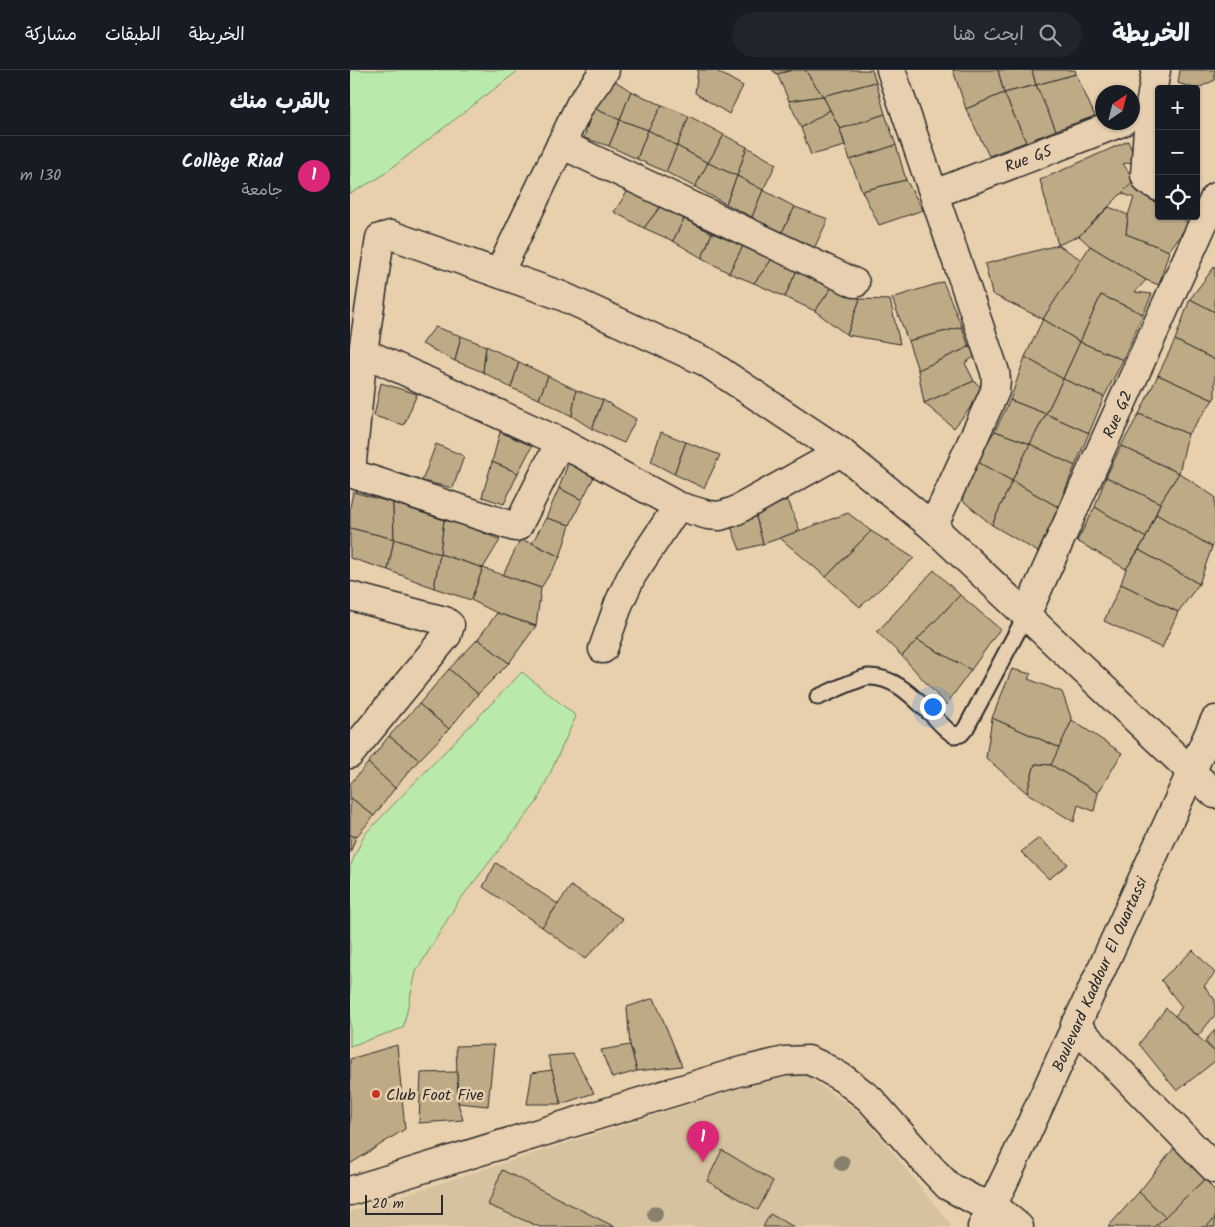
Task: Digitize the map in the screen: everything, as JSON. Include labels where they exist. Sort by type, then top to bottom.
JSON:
[{"type":"street","points":[[499,273],[580,105],[605,70]]},
{"type":"street","points":[[891,70],[995,372],[996,380],[995,391],[932,527]]},
{"type":"street","points":[[1153,183],[1145,175],[1141,115],[1156,70]]},
{"type":"street","name":"Rue G5","points":[[934,194],[1101,130]]},
{"type":"street","points":[[561,144],[855,283]]},
{"type":"street","name":"Rue G2","points":[[1026,616],[1208,208]]},
{"type":"street","points":[[560,442],[518,526],[515,527],[356,476],[351,471],[379,241],[383,236],[392,235],[562,296],[706,362],[841,452],[932,527],[1215,794]]},
{"type":"street","points":[[364,352],[560,442],[678,506],[708,515],[720,516],[735,511],[841,452]]},
{"type":"street","points":[[603,649],[619,603],[632,575],[678,506]]},
{"type":"street","points":[[350,596],[445,621],[450,625],[448,635],[350,754]]},
{"type":"street","name":"Boulevard Kaddour El Ouartassi","points":[[988,1216],[1215,720]]},
{"type":"street","points":[[1075,1025],[1215,1169]]},
{"type":"street","points":[[350,1191],[738,1072],[785,1061],[808,1060],[844,1079],[870,1099],[948,1186],[974,1200],[988,1216],[1019,1227]]},
{"type":"lane","points":[[818,697],[867,677],[889,680],[905,690],[936,718],[946,730],[954,735],[961,734],[1026,616]]},
{"type":"shaded area","points":[[797,1070],[860,1112],[951,1225],[950,1227],[350,1227],[350,1212]]},
{"type":"green space","points":[[350,70],[519,70],[380,177],[350,194]]},
{"type":"green space","points":[[522,672],[576,716],[537,802],[458,902],[416,972],[403,1028],[350,1046],[350,867],[364,835]]},
{"type":"building","points":[[698,70],[715,70],[743,86],[729,114],[695,93]]},
{"type":"building","points":[[772,70],[793,70],[777,74]]},
{"type":"building","points":[[793,70],[805,70],[823,96],[789,101],[777,74]]},
{"type":"building","points":[[805,70],[872,70],[876,82],[823,96]]},
{"type":"building","points":[[953,70],[998,70],[1004,93],[966,109]]},
{"type":"building","points":[[998,70],[1032,70],[1036,85],[1004,93]]},
{"type":"building","points":[[1032,70],[1075,70],[1076,74],[1036,85]]},
{"type":"building","points":[[1180,70],[1215,70],[1215,80],[1200,87],[1200,85],[1178,83]]},
{"type":"building","points":[[1076,74],[1095,116],[1056,130],[1036,85]]},
{"type":"building","points":[[607,76],[631,91],[620,120],[593,108]]},
{"type":"building","points":[[876,82],[885,114],[840,129],[823,96]]},
{"type":"building","points":[[1036,85],[1056,130],[1026,142],[1004,93]]},
{"type":"building","points":[[631,91],[662,105],[648,130],[620,120]]},
{"type":"building","points":[[1004,93],[1026,142],[989,156],[966,109]]},
{"type":"building","points":[[823,96],[830,110],[801,128],[789,101]]},
{"type":"building","points":[[662,105],[689,116],[677,146],[648,130]]},
{"type":"building","points":[[593,108],[620,120],[609,146],[584,138]]},
{"type":"building","points":[[830,110],[840,129],[845,146],[811,155],[801,128]]},
{"type":"building","points":[[885,114],[896,145],[850,160],[840,129]]},
{"type":"building","points":[[689,116],[724,135],[708,163],[677,146]]},
{"type":"building","points":[[620,120],[648,130],[637,159],[609,146]]},
{"type":"building","points":[[648,130],[677,146],[666,172],[637,159]]},
{"type":"building","points":[[724,135],[747,147],[737,176],[708,163]]},
{"type":"building","points":[[1128,141],[1136,161],[1123,164],[1135,180],[1079,236],[1058,245],[1040,180]]},
{"type":"building","points":[[896,145],[906,180],[862,191],[850,160]]},
{"type":"building","points":[[677,146],[708,163],[695,187],[666,172]]},
{"type":"building","points":[[747,147],[776,164],[763,190],[737,176]]},
{"type":"building","points":[[708,163],[737,176],[726,204],[695,187]]},
{"type":"building","points":[[737,176],[763,190],[752,217],[726,204]]},
{"type":"building","points":[[906,180],[923,210],[879,225],[862,191]]},
{"type":"building","points":[[1135,180],[1147,197],[1155,202],[1155,220],[1184,220],[1189,223],[1169,251],[1126,234],[1128,215],[1134,198],[1122,193]]},
{"type":"building","points":[[629,189],[660,207],[644,228],[614,212]]},
{"type":"building","points":[[763,190],[795,207],[780,236],[752,217]]},
{"type":"building","points":[[660,207],[684,219],[673,241],[644,228]]},
{"type":"building","points":[[795,207],[828,219],[812,253],[780,236]]},
{"type":"building","points":[[1109,207],[1128,215],[1126,234],[1169,251],[1159,285],[1146,280],[1090,246],[1079,236]]},
{"type":"building","points":[[684,219],[712,233],[702,258],[673,241]]},
{"type":"building","points":[[712,233],[743,246],[729,273],[702,258]]},
{"type":"building","points":[[1058,245],[1082,260],[1043,319],[992,294],[985,264]]},
{"type":"building","points":[[743,246],[773,258],[754,283],[729,273]]},
{"type":"building","points":[[1090,246],[1146,280],[1135,292],[1152,294],[1143,314],[1101,295],[1080,342],[1043,319]]},
{"type":"building","points":[[773,258],[797,270],[785,297],[754,283]]},
{"type":"building","points":[[1215,266],[1215,312],[1190,299]]},
{"type":"building","points":[[797,270],[833,286],[815,311],[785,297]]},
{"type":"building","points":[[943,282],[962,327],[908,341],[892,298]]},
{"type":"building","points":[[833,286],[860,299],[847,335],[815,311]]},
{"type":"building","points":[[1101,295],[1143,314],[1123,360],[1080,342]]},
{"type":"building","points":[[860,299],[890,300],[900,344],[847,335]]},
{"type":"building","points":[[1190,299],[1215,312],[1215,360],[1175,340]]},
{"type":"building","points":[[1043,319],[1080,342],[1063,379],[1025,357]]},
{"type":"building","points":[[435,327],[461,336],[455,361],[422,344]]},
{"type":"building","points":[[962,327],[969,347],[918,370],[908,341]]},
{"type":"building","points":[[461,336],[486,346],[483,372],[455,361]]},
{"type":"building","points":[[1175,340],[1215,360],[1215,397],[1213,400],[1158,375]]},
{"type":"building","points":[[1080,342],[1123,360],[1104,397],[1063,379]]},
{"type":"building","points":[[486,346],[519,362],[511,388],[483,372]]},
{"type":"building","points":[[969,347],[977,355],[965,363],[974,381],[924,403],[918,370]]},
{"type":"building","points":[[1025,357],[1063,379],[1046,414],[1010,400]]},
{"type":"building","points":[[519,362],[548,376],[539,399],[511,388]]},
{"type":"building","points":[[1158,375],[1213,400],[1188,434],[1139,414]]},
{"type":"building","points":[[548,376],[576,390],[572,416],[539,399]]},
{"type":"building","points":[[1063,379],[1104,397],[1089,433],[1046,414]]},
{"type":"building","points":[[974,381],[984,390],[954,428],[924,403]]},
{"type":"building","points":[[381,383],[417,394],[404,425],[374,416]]},
{"type":"building","points":[[576,390],[603,400],[592,429],[572,416]]},
{"type":"building","points":[[603,400],[636,419],[624,443],[592,429]]},
{"type":"building","points":[[1010,400],[1046,414],[1030,444],[995,431]]},
{"type":"building","points":[[1046,414],[1089,433],[1075,466],[1030,444]]},
{"type":"building","points":[[1139,414],[1188,434],[1179,473],[1121,446]]},
{"type":"building","points":[[995,431],[1030,444],[1012,481],[974,460]]},
{"type":"building","points":[[500,432],[532,446],[518,473],[492,462]]},
{"type":"building","points":[[661,432],[686,442],[674,474],[651,462]]},
{"type":"building","points":[[686,442],[720,455],[704,488],[674,474]]},
{"type":"building","points":[[436,444],[464,456],[453,488],[422,481]]},
{"type":"building","points":[[1030,444],[1075,466],[1058,507],[1012,481]]},
{"type":"building","points":[[1121,446],[1179,473],[1160,503],[1106,477]]},
{"type":"building","points":[[974,460],[1012,481],[992,525],[962,500]]},
{"type":"building","points":[[569,461],[596,473],[582,500],[559,488]]},
{"type":"building","points":[[492,462],[518,473],[504,504],[482,497]]},
{"type":"building","points":[[1179,473],[1215,497],[1215,543],[1212,547],[1156,514],[1160,503]]},
{"type":"building","points":[[1106,477],[1160,503],[1146,538],[1095,507]]},
{"type":"building","points":[[1012,481],[1058,507],[1040,553],[992,525]]},
{"type":"building","points":[[559,488],[582,500],[570,525],[546,518]]},
{"type":"building","points":[[353,492],[393,503],[394,539],[350,528],[350,507]]},
{"type":"building","points":[[788,500],[800,531],[763,544],[755,513]]},
{"type":"building","points":[[393,503],[444,520],[440,554],[394,539]]},
{"type":"building","points":[[1095,507],[1146,538],[1126,569],[1077,541]]},
{"type":"building","points":[[755,513],[763,544],[740,550],[730,524]]},
{"type":"building","points":[[848,513],[871,531],[826,577],[780,538]]},
{"type":"building","points":[[1156,514],[1212,547],[1199,584],[1139,550]]},
{"type":"building","points":[[546,518],[570,525],[560,557],[532,543]]},
{"type":"building","points":[[444,520],[468,526],[500,540],[483,568],[440,554]]},
{"type":"building","points":[[350,528],[394,539],[388,570],[350,558]]},
{"type":"building","points":[[871,531],[914,558],[860,607],[826,577]]},
{"type":"building","points":[[394,539],[440,554],[434,588],[388,570]]},
{"type":"building","points":[[520,540],[532,543],[560,557],[541,588],[503,575]]},
{"type":"building","points":[[1139,550],[1199,584],[1178,612],[1121,584],[1126,569]]},
{"type":"building","points":[[440,554],[483,568],[471,600],[434,588]]},
{"type":"building","points":[[483,568],[541,588],[536,626],[497,613],[471,600]]},
{"type":"building","points":[[934,570],[960,595],[902,656],[877,632]]},
{"type":"building","points":[[1121,584],[1178,612],[1162,648],[1104,621]]},
{"type":"building","points":[[960,595],[1000,629],[971,670],[917,640]]},
{"type":"building","points":[[497,613],[536,626],[509,663],[478,639]]},
{"type":"building","points":[[478,639],[509,663],[478,694],[449,669]]},
{"type":"building","points":[[917,640],[971,670],[946,705],[902,656]]},
{"type":"building","points":[[449,669],[478,694],[449,729],[419,704]]},
{"type":"building","points":[[1012,669],[1031,674],[1028,679],[1062,692],[1072,720],[1060,748],[992,718]]},
{"type":"building","points":[[419,704],[449,729],[419,760],[389,736]]},
{"type":"building","points":[[992,718],[1060,748],[1051,765],[1035,764],[1027,793],[986,758]]},
{"type":"building","points":[[1072,720],[1122,753],[1098,793],[1051,765]]},
{"type":"building","points":[[389,736],[419,760],[395,788],[368,763]]},
{"type":"building","points":[[368,763],[395,788],[374,816],[350,797],[350,784]]},
{"type":"building","points":[[1035,764],[1051,765],[1098,793],[1094,811],[1078,805],[1074,822],[1027,793]]},
{"type":"building","points":[[350,797],[374,816],[356,837],[350,835]]},
{"type":"building","points":[[350,835],[356,837],[350,853]]},
{"type":"building","points":[[1039,838],[1068,864],[1049,879],[1021,852]]},
{"type":"building","points":[[496,863],[558,904],[542,927],[483,887]]},
{"type":"building","points":[[571,886],[623,919],[585,959],[542,927]]},
{"type":"building","points":[[1193,950],[1215,973],[1204,986],[1215,1000],[1215,1015],[1198,1036],[1175,1016],[1182,1007],[1161,980]]},
{"type":"building","points":[[654,998],[682,1066],[637,1071],[630,1045],[627,1007]]},
{"type":"building","points":[[1166,1008],[1215,1052],[1215,1061],[1177,1091],[1139,1044]]},
{"type":"building","points":[[1215,1030],[1215,1052],[1205,1041]]},
{"type":"building","name":"Club Foot Five","points":[[397,1045],[405,1129],[350,1164],[350,1059]]},
{"type":"building","points":[[494,1045],[488,1106],[458,1103],[456,1046]]},
{"type":"building","points":[[630,1045],[637,1071],[612,1078],[601,1050]]},
{"type":"building","points":[[573,1054],[594,1093],[561,1104],[548,1056]]},
{"type":"building","points":[[552,1070],[561,1104],[527,1104],[532,1073]]},
{"type":"building","points":[[457,1072],[458,1103],[463,1120],[419,1123],[421,1073]]},
{"type":"building","points":[[1174,1148],[1205,1179],[1165,1217],[1139,1192]]},
{"type":"building","points":[[722,1150],[773,1181],[758,1210],[707,1181]]},
{"type":"building","points":[[502,1170],[615,1227],[540,1227],[488,1205]]},
{"type":"building","points":[[1205,1179],[1215,1191],[1215,1218],[1206,1227],[1158,1227],[1156,1225]]},
{"type":"building","points":[[1139,1192],[1165,1217],[1154,1227],[1108,1227]]},
{"type":"building","points":[[770,1214],[794,1227],[763,1227]]},
{"type":"building","points":[[1215,1218],[1215,1227],[1206,1227]]},
{"type":"place","name":"Club Foot Five","points":[[376,1094]]},
{"type":"place","name":"Collège Riad","points":[[703,1162]]}]
